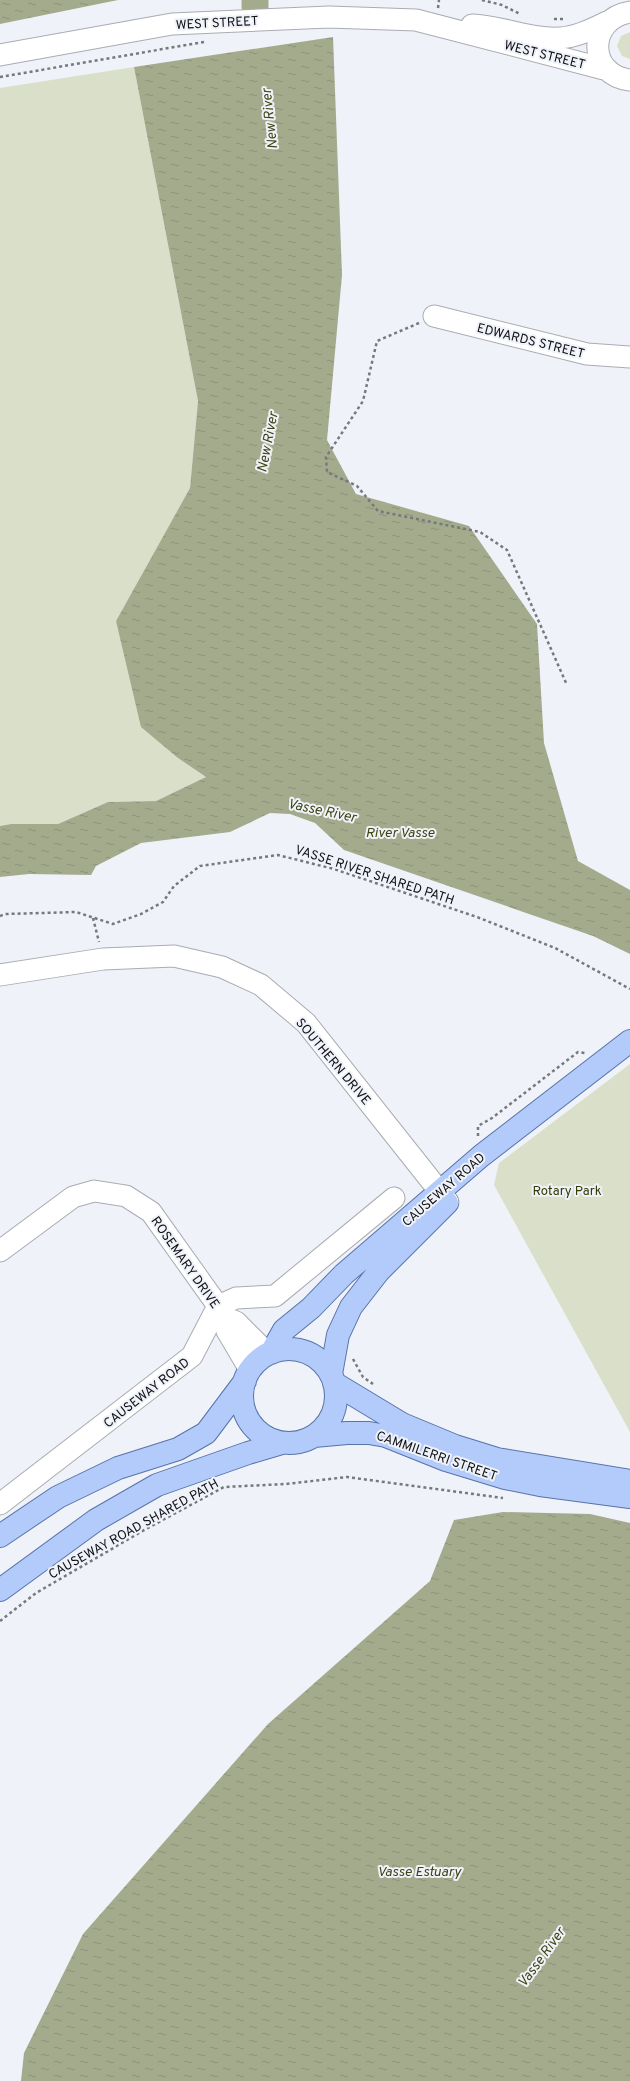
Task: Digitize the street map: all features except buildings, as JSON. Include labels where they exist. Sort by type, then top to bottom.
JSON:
[{"type":"main road","name":"CAUSEWAY ROAD","points":[[332,1379],[338,1335],[351,1306],[379,1271],[444,1197],[487,1151],[630,1041]]},
{"type":"main road","name":"CAUSEWAY ROAD","points":[[270,1353],[284,1330],[311,1308],[344,1274],[498,1156],[562,1110],[630,1054]]},
{"type":"main road","points":[[0,1536],[58,1497],[118,1468],[178,1449],[206,1433],[258,1361],[270,1353],[285,1349],[298,1350],[312,1355],[323,1363],[332,1379],[336,1396],[330,1419],[323,1429],[314,1436],[293,1443],[282,1443],[248,1453],[157,1485],[96,1520],[0,1590]]},
{"type":"main road","points":[[248,1375],[242,1395],[244,1408],[249,1421],[258,1432],[269,1439],[282,1443]]},
{"type":"main road","name":"CAMMILERRI STREET","points":[[332,1379],[402,1424],[455,1446],[497,1459],[630,1481]]},
{"type":"main road","name":"CAMMILERRI STREET","points":[[314,1436],[369,1433],[386,1436],[446,1460],[506,1478],[540,1485],[630,1497]]},
{"type":"street","name":"WEST STREET","points":[[0,55],[172,24],[329,17],[396,18],[436,24],[491,26],[560,38],[582,33],[606,22],[614,16],[630,12]]},
{"type":"street","points":[[606,22],[601,29],[597,46],[599,55],[608,70]]},
{"type":"street","name":"WEST STREET","points":[[436,24],[487,40],[608,70],[615,76],[630,80]]},
{"type":"street","name":"EDWARDS STREET","points":[[434,316],[587,354],[630,358]]},
{"type":"street","name":"SOUTHERN DRIVE","points":[[0,975],[103,959],[174,956],[222,967],[260,985],[306,1023],[444,1197]]},
{"type":"street","name":"ROSEMARY DRIVE","points":[[0,1251],[73,1197],[94,1191],[126,1196],[151,1212],[221,1312],[227,1331],[248,1375]]},
{"type":"street","name":"CAUSEWAY ROAD","points":[[0,1504],[192,1356],[221,1312],[236,1298],[275,1296],[394,1198]]},
{"type":"street","name":"ROSEMARY DRIVE","points":[[221,1312],[236,1322],[270,1353]]},
{"type":"path","points":[[482,0],[502,5],[527,16]]},
{"type":"path","points":[[553,19],[560,18],[572,20]]},
{"type":"path","points":[[0,77],[207,41]]},
{"type":"path","points":[[434,316],[377,341],[363,401],[326,457],[327,472],[357,486],[378,511],[480,532],[507,550],[567,685]]},
{"type":"path","name":"VASSE RIVER SHARED PATH","points":[[0,916],[5,914],[76,912],[113,924],[141,914],[163,902],[174,886],[200,866],[278,855],[334,869],[477,917],[555,948],[630,989]]},
{"type":"path","points":[[93,918],[103,959]]},
{"type":"path","points":[[349,1354],[363,1376],[376,1386]]},
{"type":"path","name":"CAUSEWAY ROAD SHARED PATH","points":[[0,1621],[36,1593],[224,1487],[286,1484],[347,1477],[507,1498]]},
{"type":"green space","points":[[630,32],[630,59],[622,56],[617,46],[621,36]]},
{"type":"green space","points":[[134,67],[198,401],[190,488],[116,621],[178,758],[206,777],[156,801],[108,802],[58,824],[11,824],[0,826],[0,88]]},
{"type":"green space","name":"Rotary Park","points":[[630,1064],[630,1432],[494,1185],[499,1163]]},
{"type":"water","points":[[0,0],[118,0],[0,24]]},
{"type":"water","points":[[333,37],[342,275],[327,440],[356,494],[469,526],[537,624],[544,743],[578,861],[630,890],[630,954],[593,936],[344,850],[315,823],[290,814],[270,813],[230,832],[141,843],[96,866],[91,875],[29,874],[0,877],[0,826],[11,824],[58,824],[108,802],[156,801],[206,777],[178,758],[141,727],[116,621],[190,488],[198,401],[134,67]]},
{"type":"water","name":"Vasse Estuary","points":[[503,1512],[590,1514],[630,1523],[630,2081],[21,2081],[24,2053],[83,1934],[268,1724],[430,1581],[454,1520]]},
{"type":"waterway","name":"New River","points":[[255,0],[255,6]]},
{"type":"water label","name":"Vasse River","points":[[322,810]]},
{"type":"water label","name":"River Vasse","points":[[400,832]]},
{"type":"water label","name":"Vasse River","points":[[541,1957]]}]
